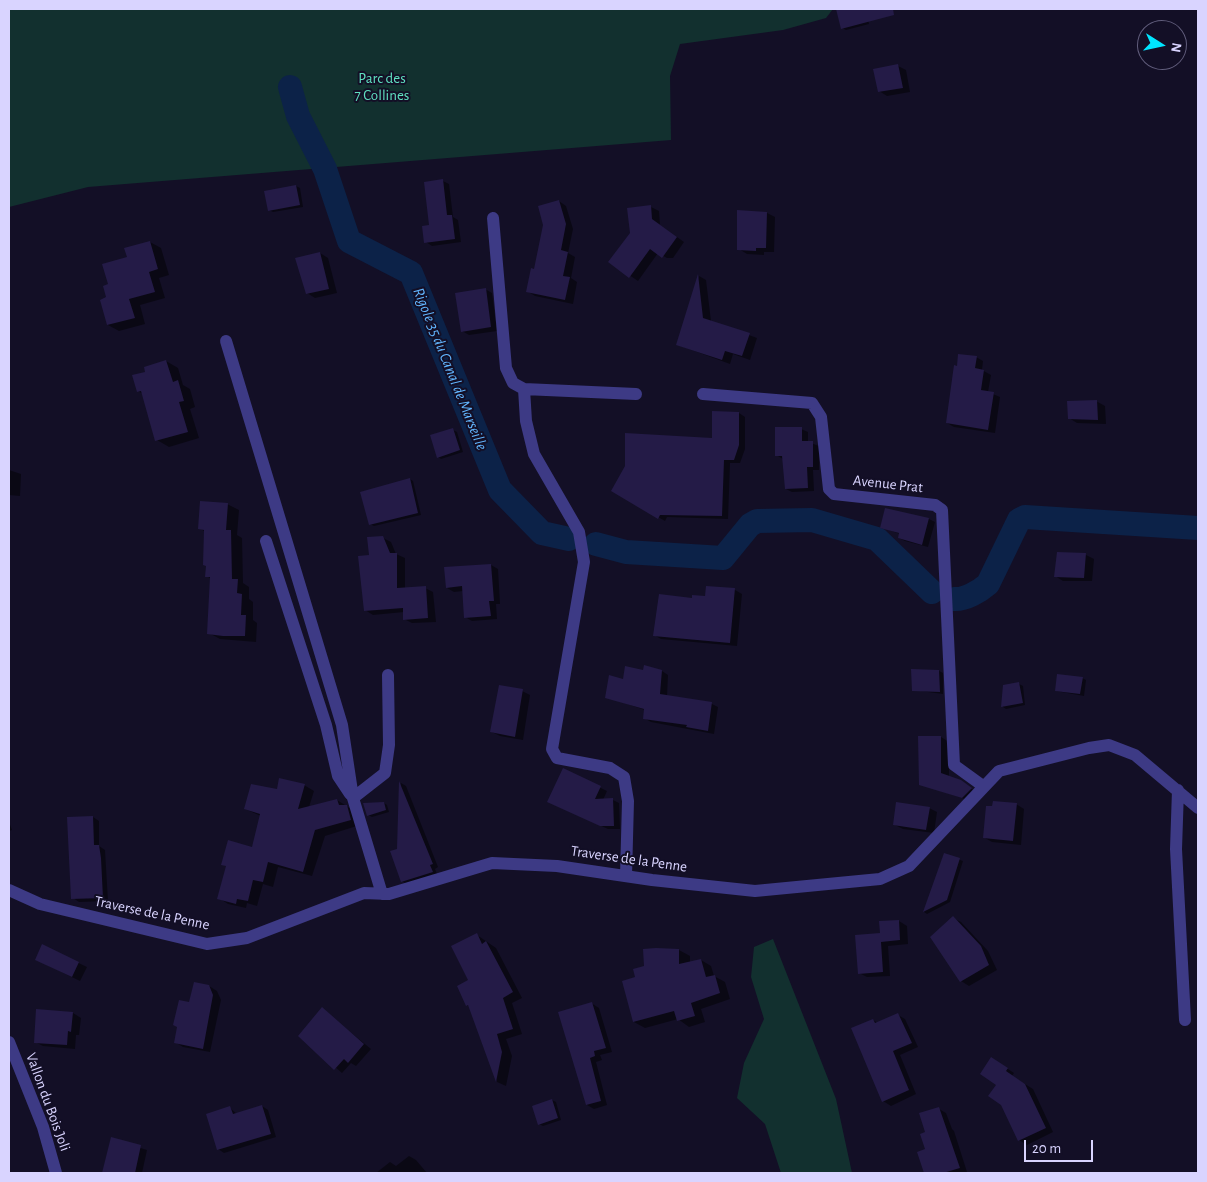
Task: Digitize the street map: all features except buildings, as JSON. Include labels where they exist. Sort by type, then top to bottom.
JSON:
[{"type":"street","points":[[494,218],[506,368],[513,383],[524,390],[636,394]]},
{"type":"street","points":[[226,341],[342,725],[353,798],[382,894]]},
{"type":"street","points":[[524,390],[526,421],[534,454],[579,532],[584,562],[552,749],[557,758],[610,768],[624,777],[628,801],[626,876]]},
{"type":"street","name":"Avenue Prat","points":[[703,394],[812,403],[821,417],[829,490],[834,494],[936,505],[942,510],[954,765],[983,786]]},
{"type":"street","points":[[266,541],[326,726],[338,776],[353,798]]},
{"type":"street","points":[[353,798],[385,773],[389,745],[388,675]]},
{"type":"street","name":"Traverse de la Penne","points":[[9,890],[40,904],[206,944],[247,938],[364,893],[389,894],[492,863],[557,866],[626,876],[755,890],[880,879],[909,866],[999,771],[1108,745],[1135,755],[1198,808]]},
{"type":"street","points":[[1178,790],[1176,848],[1185,1020]]},
{"type":"street","name":"Vallon du Bois Joli","points":[[9,1042],[43,1127],[56,1173]]},
{"type":"green space","name":"Parc des 7 Collines","points":[[9,9],[833,9],[826,18],[783,30],[680,44],[670,76],[671,140],[88,187],[9,207]]},
{"type":"green space","points":[[773,939],[836,1099],[852,1173],[781,1173],[765,1124],[737,1098],[744,1063],[764,1019],[751,977],[754,947]]},
{"type":"waterway","name":"Rigole 35 du Canal de Marseille","points":[[290,87],[298,116],[325,169],[349,241],[411,273],[500,490],[542,533],[569,539]]},
{"type":"waterway","name":"Rigole 35 du Canal de Marseille","points":[[954,599],[963,598],[988,584],[1019,520],[1025,517],[1198,528]]},
{"type":"waterway","name":"Rigole 35 du Canal de Marseille","points":[[596,544],[626,552],[723,558],[750,525],[757,521],[812,520],[877,539],[932,592]]}]
